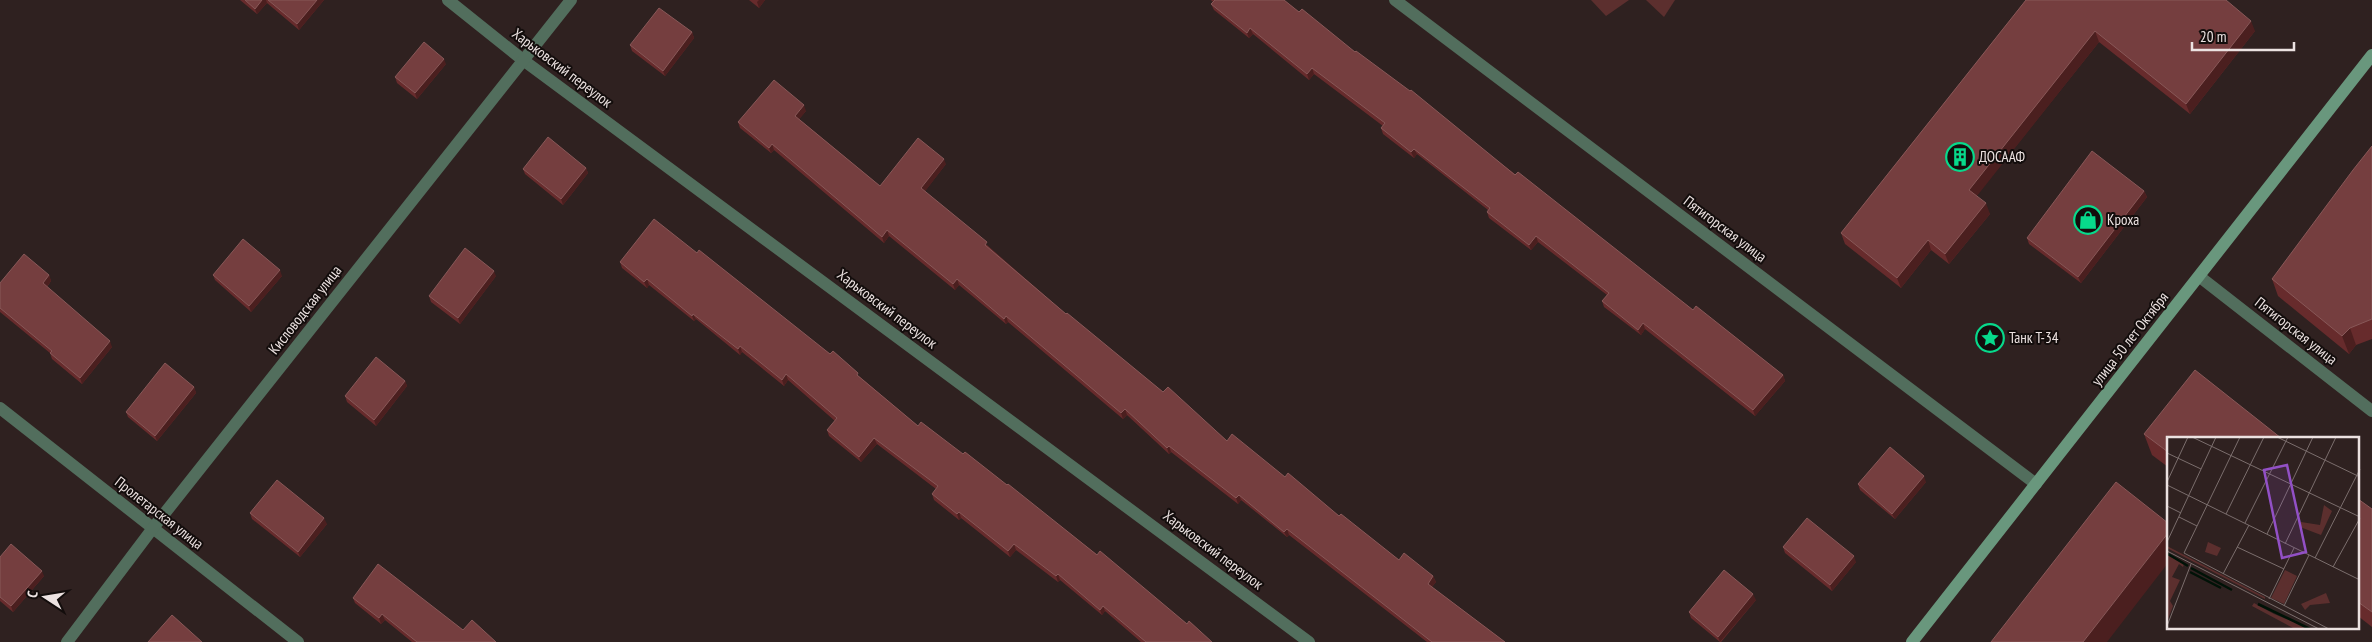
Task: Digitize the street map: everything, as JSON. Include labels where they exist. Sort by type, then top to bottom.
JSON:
[{"type":"main road","name":"улица 50 лет Октября","points":[[1912,642],[2200,277],[2372,55]]},
{"type":"street","name":"Харьковский переулок","points":[[448,0],[523,60],[1309,642]]},
{"type":"street","name":"Кисловодская улица","points":[[67,642],[152,528],[571,0]]},
{"type":"street","name":"Пятигорская улица","points":[[1395,0],[2036,484]]},
{"type":"street","name":"Пятигорская улица","points":[[2200,277],[2372,411]]},
{"type":"street","name":"Пролетарская улица","points":[[0,408],[298,642]]},
{"type":"shaded area","points":[[1591,0],[1629,0],[1606,16]]},
{"type":"shaded area","points":[[1646,0],[1675,0],[1664,17]]},
{"type":"building","points":[[245,0],[262,0],[255,9]]},
{"type":"building","points":[[268,0],[317,0],[297,24]]},
{"type":"building","points":[[1215,0],[1284,0],[1299,12],[1302,9],[1355,52],[1411,90],[1515,175],[1518,172],[1693,310],[1696,306],[1783,375],[1753,410],[1643,323],[1638,330],[1602,301],[1609,293],[1536,236],[1529,245],[1487,212],[1490,208],[1414,149],[1411,152],[1381,128],[1385,123],[1312,68],[1307,74],[1250,28],[1247,33],[1211,4]]},
{"type":"building","name":"ДОСААФ","points":[[2026,0],[2226,0],[2251,21],[2186,104],[2095,31],[1969,190],[1986,203],[1945,254],[1928,240],[1897,278],[1841,233]]},
{"type":"building","points":[[659,8],[692,32],[663,71],[630,45]]},
{"type":"building","points":[[424,42],[444,59],[415,93],[395,77]]},
{"type":"building","points":[[774,80],[804,105],[795,116],[880,186],[918,138],[944,159],[921,188],[987,242],[985,245],[1066,314],[1163,392],[1168,387],[1227,441],[1232,434],[1285,477],[1288,473],[1339,516],[1341,514],[1399,560],[1404,553],[1433,576],[1428,584],[1505,642],[1432,642],[1287,529],[1284,532],[1239,495],[1236,498],[1169,446],[1167,448],[1125,409],[1121,413],[1006,316],[1004,319],[957,279],[953,284],[887,230],[882,237],[772,144],[769,148],[738,122]]},
{"type":"building","points":[[548,137],[586,168],[561,199],[523,169]]},
{"type":"building","points":[[2372,146],[2372,319],[2350,328],[2342,336],[2272,279]]},
{"type":"building","name":"Кроха","points":[[2092,151],[2144,191],[2078,277],[2027,238]]},
{"type":"building","points":[[654,219],[697,253],[699,250],[830,354],[833,351],[858,373],[857,375],[918,426],[921,422],[963,454],[965,452],[1097,555],[1100,551],[1187,624],[1189,621],[1212,642],[1146,642],[1103,606],[1100,610],[1058,574],[1056,576],[1014,544],[1008,551],[959,512],[957,514],[932,494],[938,486],[874,438],[859,457],[827,430],[837,418],[786,374],[782,380],[740,346],[738,349],[693,314],[692,316],[647,279],[644,282],[620,262]]},
{"type":"building","points":[[243,239],[280,270],[249,306],[213,275]]},
{"type":"building","points":[[465,248],[494,271],[458,318],[429,296]]},
{"type":"building","points":[[24,254],[49,275],[43,283],[110,341],[80,378],[50,353],[52,351],[0,308],[0,283]]},
{"type":"building","points":[[376,357],[405,381],[374,420],[345,396]]},
{"type":"building","points":[[165,363],[194,387],[155,436],[126,412]]},
{"type":"building","points":[[2195,370],[2280,437],[2167,437],[2167,451],[2144,434]]},
{"type":"building","points":[[1890,447],[1924,476],[1892,514],[1858,484]]},
{"type":"building","points":[[277,480],[324,518],[298,552],[250,513]]},
{"type":"building","points":[[2116,482],[2167,522],[2167,534],[2083,642],[1991,642]]},
{"type":"building","points":[[2360,500],[2372,509],[2372,612],[2360,603]]},
{"type":"building","points":[[1807,518],[1854,556],[1830,585],[1783,547]]},
{"type":"building","points":[[11,544],[42,571],[11,606],[0,597],[0,557]]},
{"type":"building","points":[[378,564],[463,630],[472,620],[496,642],[417,642],[382,614],[379,618],[353,598]]},
{"type":"building","points":[[1724,570],[1753,594],[1718,637],[1689,612]]},
{"type":"building","points":[[172,615],[202,642],[148,642]]},
{"type":"place","name":"ДОСААФ","points":[[1960,157]]},
{"type":"place","name":"Кроха","points":[[2088,220]]},
{"type":"place","name":"Танк Т-34","points":[[1990,338]]}]
